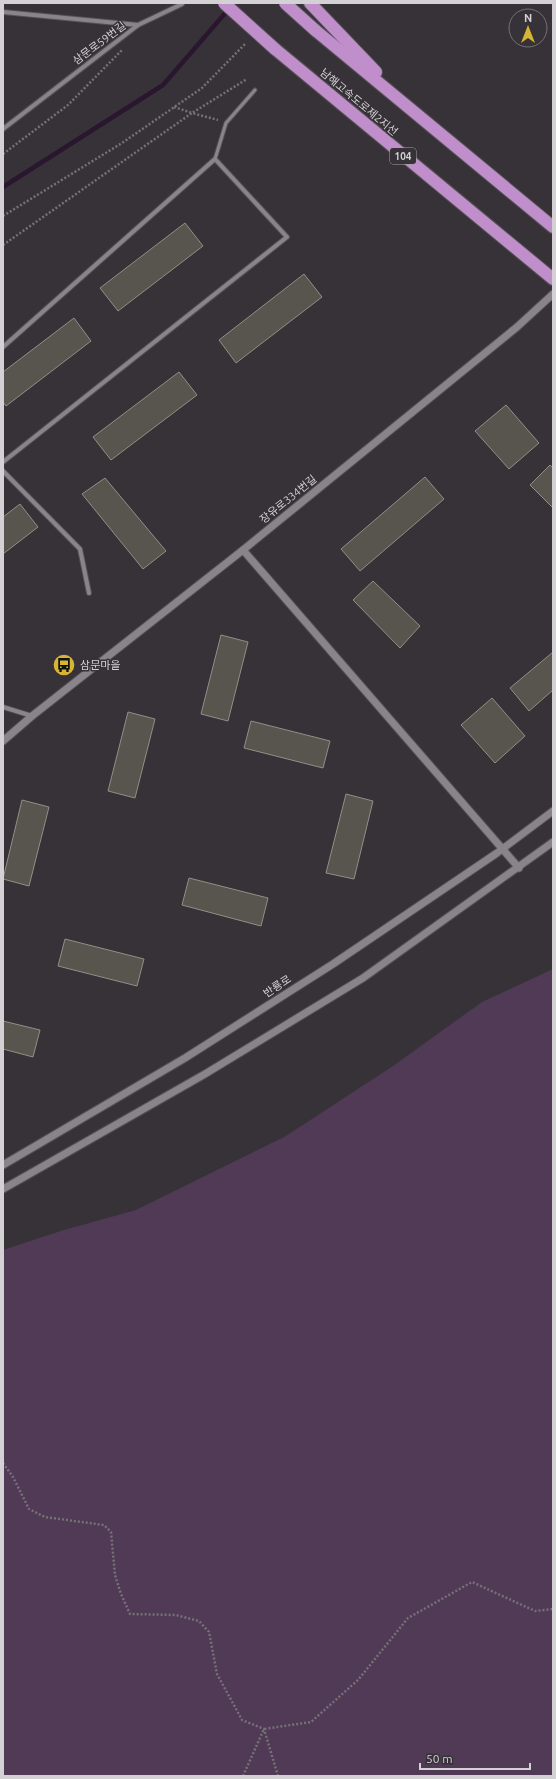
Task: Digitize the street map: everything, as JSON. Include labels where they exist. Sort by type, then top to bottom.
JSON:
[{"type":"highway","name":"남해고속도로제2지선","points":[[224,3],[275,49],[553,279]]},
{"type":"highway","points":[[285,3],[315,30],[553,227]]},
{"type":"highway","points":[[310,3],[416,113]]},
{"type":"street","points":[[138,25],[182,4]]},
{"type":"street","name":"삼문로59번길","points":[[3,12],[138,25]]},
{"type":"street","name":"삼문로59번길","points":[[3,129],[138,25]]},
{"type":"street","points":[[3,347],[215,159],[287,237],[3,462]]},
{"type":"street","name":"장유로334번길","points":[[3,741],[32,716],[243,550],[517,327],[553,294]]},
{"type":"street","points":[[3,471],[80,549],[89,593]]},
{"type":"street","points":[[243,550],[519,868]]},
{"type":"street","points":[[3,707],[32,716]]},
{"type":"street","name":"반룡로","points":[[3,1165],[192,1054],[332,964],[502,849],[553,811]]},
{"type":"street","points":[[3,1189],[205,1074],[363,978],[519,868],[553,842]]},
{"type":"lane","points":[[215,159],[226,123],[255,90]]},
{"type":"path","points":[[3,216],[122,143],[202,88],[246,43]]},
{"type":"path","points":[[3,154],[68,105],[127,45]]},
{"type":"path","points":[[3,245],[192,113],[247,79]]},
{"type":"path","points":[[174,107],[226,123]]},
{"type":"path","points":[[3,1463],[13,1477],[29,1509],[45,1517],[104,1525],[111,1532],[115,1575],[120,1594],[130,1614],[176,1615],[199,1621],[209,1632],[217,1674],[242,1720],[264,1729],[311,1722],[358,1680],[408,1618],[472,1582],[535,1611],[553,1609]]},
{"type":"path","points":[[243,1776],[264,1729]]},
{"type":"path","points":[[264,1729],[278,1776]]},
{"type":"shaded area","points":[[553,969],[553,1776],[3,1776],[3,1250],[64,1230],[136,1210],[286,1136],[393,1066],[482,1002]]},
{"type":"building","points":[[185,223],[203,246],[118,311],[100,288]]},
{"type":"building","points":[[304,274],[322,297],[236,363],[219,340]]},
{"type":"building","points":[[74,318],[91,341],[6,406],[3,402],[3,372]]},
{"type":"building","points":[[179,372],[197,395],[111,460],[93,437]]},
{"type":"building","points":[[506,405],[539,443],[509,469],[475,431]]},
{"type":"building","points":[[550,465],[553,468],[553,508],[530,485]]},
{"type":"building","points":[[425,477],[444,499],[360,571],[341,549]]},
{"type":"building","points":[[105,478],[166,551],[143,569],[82,494]]},
{"type":"building","points":[[20,504],[38,527],[3,554],[3,517]]},
{"type":"building","points":[[373,581],[420,626],[400,648],[353,600]]},
{"type":"building","points":[[221,635],[248,642],[228,721],[201,714]]},
{"type":"building","points":[[553,652],[553,690],[529,711],[510,688]]},
{"type":"building","points":[[492,698],[525,736],[495,763],[461,725]]},
{"type":"building","points":[[128,712],[155,719],[135,798],[108,791]]},
{"type":"building","points":[[251,721],[330,741],[323,768],[244,748]]},
{"type":"building","points":[[346,794],[373,801],[354,879],[326,873]]},
{"type":"building","points":[[22,800],[49,807],[29,886],[3,879]]},
{"type":"building","points":[[189,878],[268,898],[261,926],[182,905]]},
{"type":"building","points":[[65,939],[144,959],[137,986],[58,966]]},
{"type":"building","points":[[3,1021],[40,1030],[33,1057],[3,1049]]},
{"type":"waterway","points":[[3,187],[163,85],[234,3]]},
{"type":"place","name":"삼문마을","points":[[64,665]]}]
